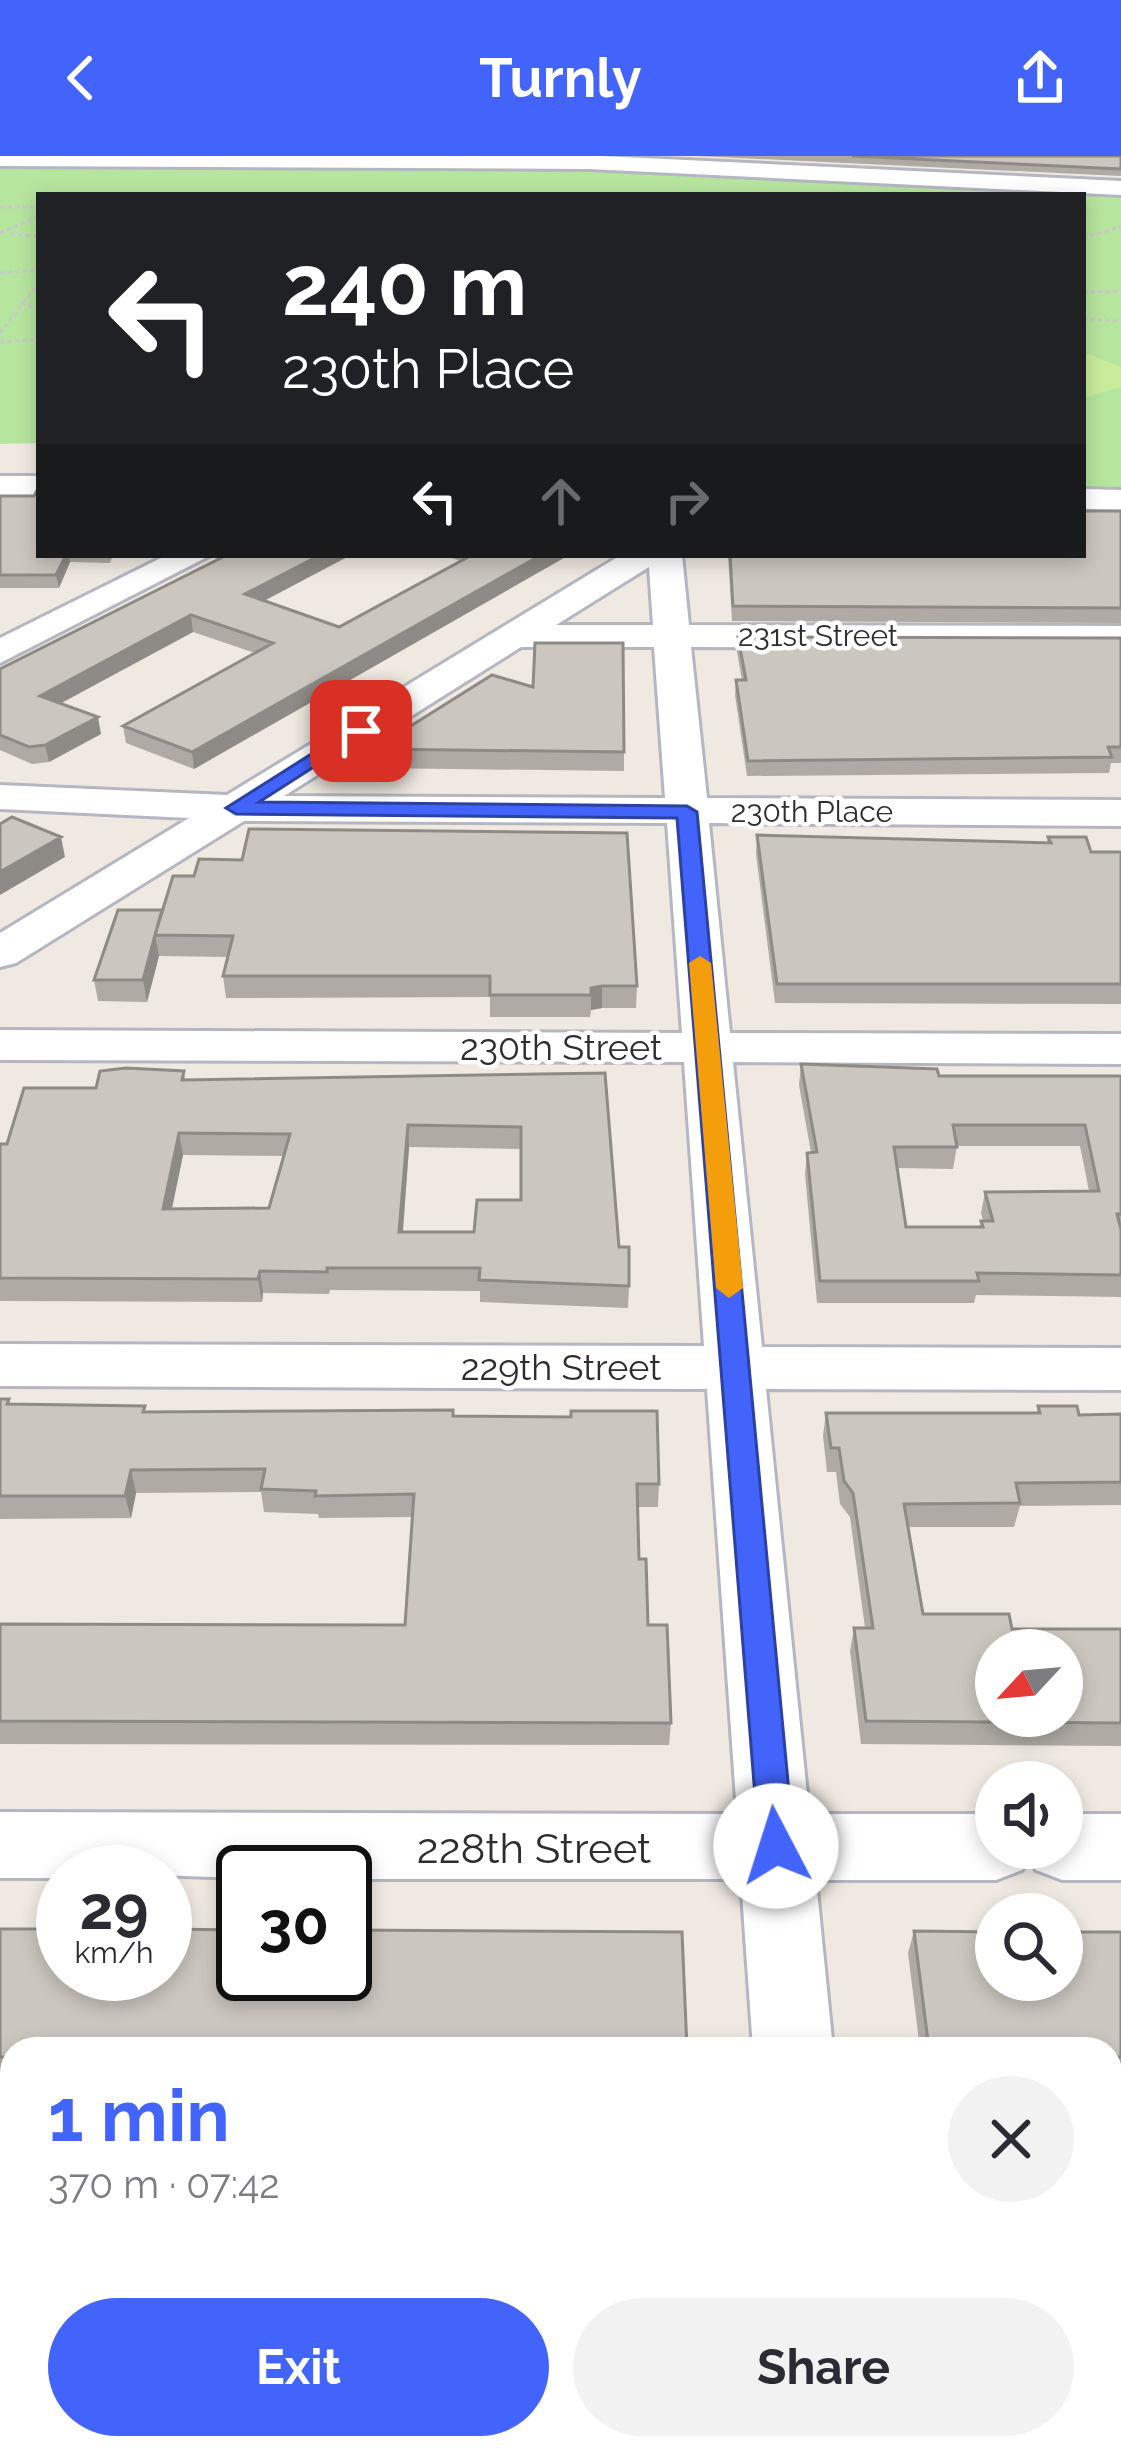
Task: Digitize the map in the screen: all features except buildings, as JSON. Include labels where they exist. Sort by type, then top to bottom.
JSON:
[{"type":"street","points":[[988,156],[998,182]]},
{"type":"street","points":[[0,159],[589,159],[789,164],[1121,188]]},
{"type":"street","points":[[0,486],[36,486]]},
{"type":"street","points":[[1086,499],[1121,500]]},
{"type":"street","points":[[0,652],[188,558]]},
{"type":"street","points":[[0,953],[640,558]]},
{"type":"street","points":[[665,558],[792,2037]]},
{"type":"street","points":[[0,613],[75,615]]},
{"type":"street","name":"231st Street","points":[[516,636],[1121,637]]},
{"type":"street","name":"230th Place","points":[[0,797],[236,808],[1121,813]]},
{"type":"street","name":"230th Street","points":[[0,1045],[1121,1048]]},
{"type":"street","name":"229th Street","points":[[0,1365],[1121,1369]]},
{"type":"street","name":"228th Street","points":[[0,1845],[975,1847]]},
{"type":"street","points":[[1083,1847],[1121,1847]]},
{"type":"path","points":[[0,207],[36,207]]},
{"type":"path","points":[[0,233],[36,221]]},
{"type":"path","points":[[1086,237],[1121,227]]},
{"type":"path","points":[[0,233],[36,236]]},
{"type":"path","points":[[0,273],[36,270]]},
{"type":"path","points":[[0,333],[36,286]]},
{"type":"path","points":[[1086,292],[1121,291]]},
{"type":"path","points":[[21,302],[36,310]]},
{"type":"path","points":[[1086,319],[1121,321]]},
{"type":"path","points":[[0,342],[36,339]]},
{"type":"green space","points":[[488,165],[1077,192],[36,192],[36,443],[0,444],[0,166]]},
{"type":"green space","points":[[1086,192],[1121,194],[1121,492],[1086,491]]},
{"type":"green space","points":[[1086,353],[1121,367],[1121,387],[1086,397]]},
{"type":"slow traffic","points":[[700,963],[729,1288]]},
{"type":"route","points":[[361,731],[236,808],[687,812],[776,1846]]}]
